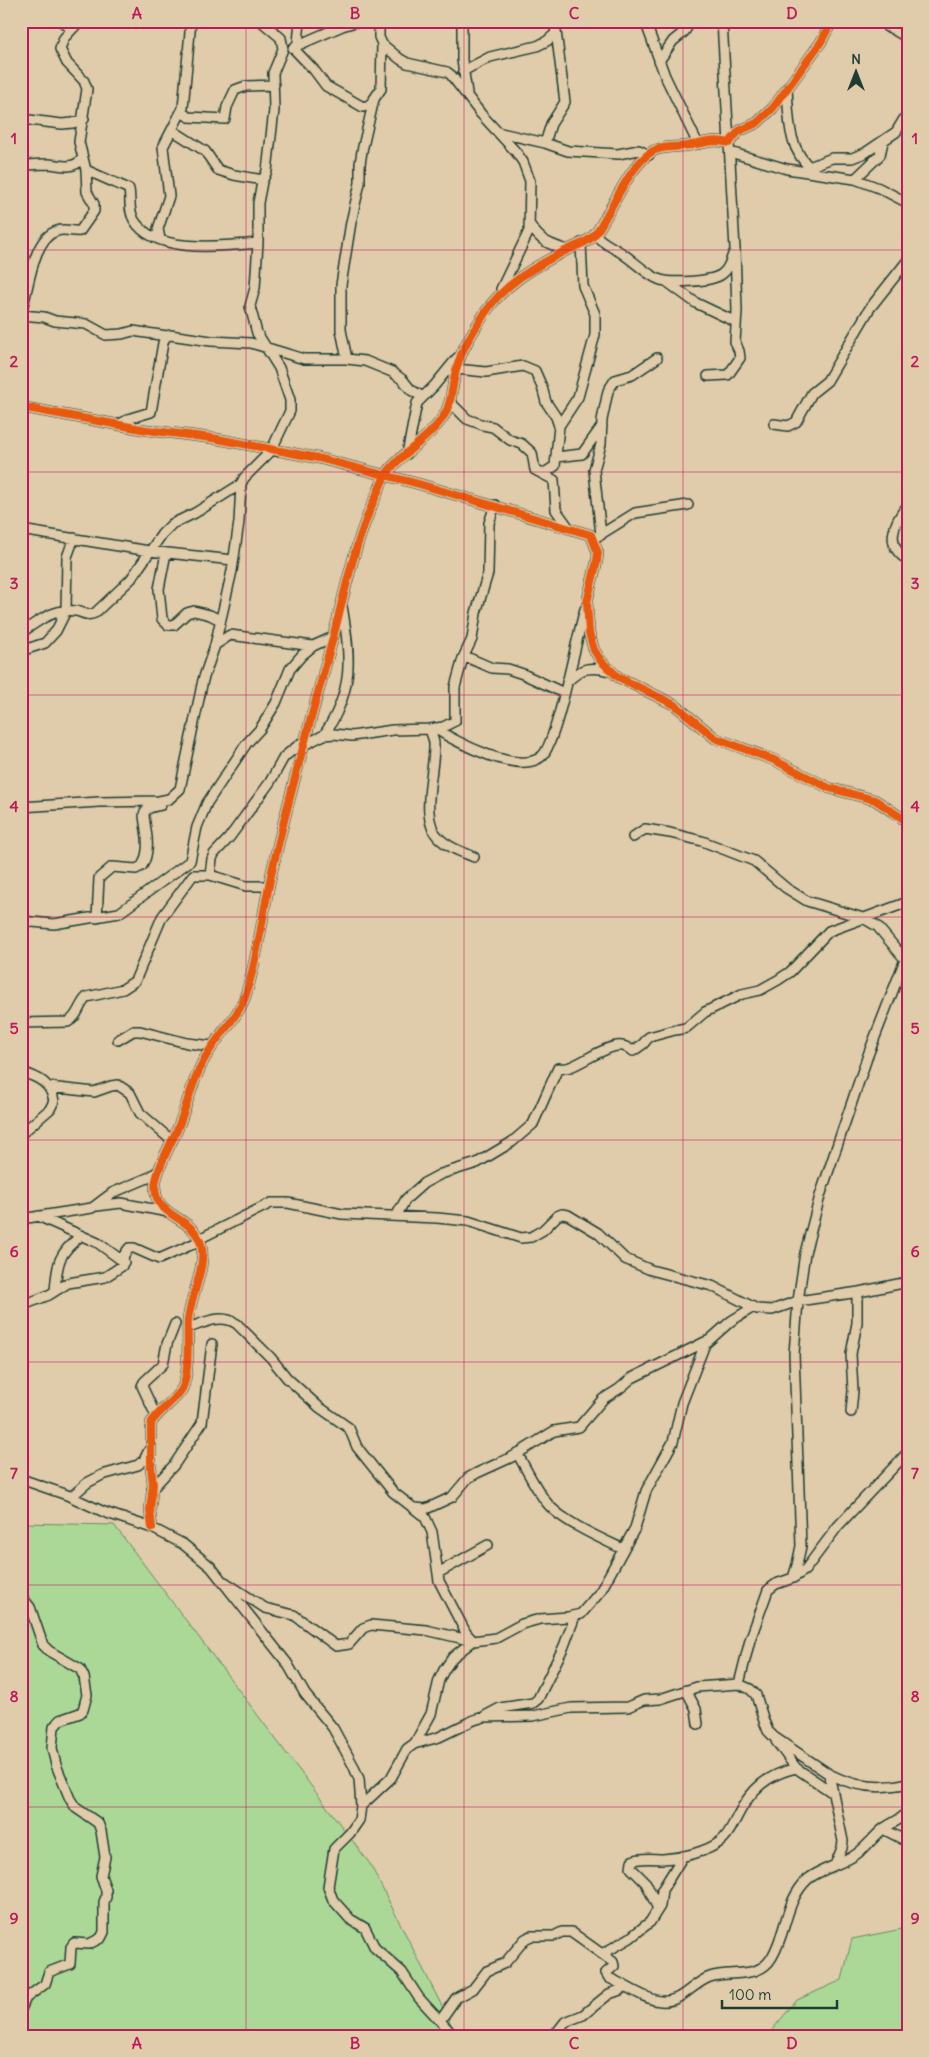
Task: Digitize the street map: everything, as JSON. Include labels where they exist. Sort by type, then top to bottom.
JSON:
[{"type":"street","points":[[61,21],[72,29]]},
{"type":"street","points":[[80,21],[64,38],[60,49],[67,63],[86,85],[87,96],[79,142],[86,170],[87,192],[94,204],[92,215],[80,232],[56,231],[49,234],[40,243],[21,314],[44,317],[55,321],[86,324],[106,335],[122,334],[133,330],[166,336],[175,335],[211,341],[250,344],[304,359],[365,361],[392,372],[404,380],[411,390],[422,397]]},
{"type":"street","points":[[160,239],[158,229],[169,196],[163,147],[181,112],[192,21]]},
{"type":"street","points":[[97,918],[99,878],[112,867],[136,869],[142,866],[146,854],[144,814],[150,807],[176,800],[233,560],[239,522],[241,484],[244,478],[271,451],[290,411],[279,368],[257,334],[250,306],[254,288],[258,243],[258,204],[267,171],[274,110],[273,74],[283,49],[281,38],[261,21]]},
{"type":"street","points":[[294,47],[299,41],[300,21]]},
{"type":"street","points":[[279,58],[294,47],[342,26],[359,21]]},
{"type":"street","points":[[294,47],[328,88],[363,106],[369,105],[381,89],[382,44],[379,37],[379,21]]},
{"type":"street","points":[[462,21],[462,71],[467,96]]},
{"type":"street","points":[[645,21],[659,62],[698,144]]},
{"type":"street","points":[[659,62],[673,41],[684,32],[691,21]]},
{"type":"street","points":[[708,376],[728,375],[738,362],[740,354],[735,342],[735,249],[722,21]]},
{"type":"street","points":[[729,147],[739,131],[757,123],[771,111],[821,42],[832,21]]},
{"type":"street","points":[[883,24],[900,21]]},
{"type":"street","points":[[883,24],[908,38]]},
{"type":"street","points":[[462,71],[490,57],[538,46],[552,37],[557,26]]},
{"type":"street","points":[[545,143],[551,124],[565,102],[557,26]]},
{"type":"street","points":[[382,44],[404,62],[447,72],[523,162],[530,181],[530,225],[527,238],[498,296]]},
{"type":"street","points":[[181,112],[189,117],[225,119],[227,107],[235,90],[246,86],[274,84]]},
{"type":"street","points":[[788,88],[791,135],[800,158],[813,169]]},
{"type":"street","points":[[347,359],[342,330],[341,285],[351,222],[360,183],[362,151],[374,99]]},
{"type":"street","points":[[813,169],[832,158],[855,157],[883,142],[896,132],[908,112]]},
{"type":"street","points":[[21,119],[62,124],[84,119]]},
{"type":"street","points":[[172,130],[204,151],[218,170],[263,180]]},
{"type":"street","points":[[501,134],[545,143],[568,152],[618,154],[639,150],[649,154]]},
{"type":"street","points":[[407,454],[416,405],[462,352],[485,313],[498,296],[508,285],[528,272],[595,234],[625,184],[649,154],[660,149],[713,140],[782,168],[813,169],[855,179],[908,202]]},
{"type":"street","points":[[855,179],[880,155],[883,142]]},
{"type":"street","points":[[21,165],[48,164],[67,167],[76,164],[82,159]]},
{"type":"street","points":[[86,170],[129,189],[130,209],[141,229],[171,245],[258,243]]},
{"type":"street","points":[[530,225],[546,243],[567,250]]},
{"type":"street","points":[[595,234],[646,272],[666,281],[701,280],[718,277],[728,268],[735,249]]},
{"type":"street","points":[[559,426],[578,397],[595,334],[595,314],[583,286],[581,243]]},
{"type":"street","points":[[774,424],[788,426],[796,422],[809,397],[816,388],[827,381],[857,328],[904,272],[908,260]]},
{"type":"street","points":[[666,281],[696,303],[736,322]]},
{"type":"street","points":[[118,425],[131,418],[147,414],[153,409],[154,385],[160,365],[162,343],[166,336]]},
{"type":"street","points":[[152,1528],[150,1510],[152,1490],[151,1423],[170,1404],[184,1384],[189,1313],[198,1282],[202,1254],[199,1240],[184,1222],[162,1208],[157,1201],[155,1192],[158,1171],[175,1135],[196,1077],[212,1046],[246,996],[282,828],[364,528],[386,475],[422,442],[441,420],[450,402],[456,369],[462,352]]},
{"type":"street","points":[[432,729],[481,754],[518,761],[531,761],[540,757],[546,751],[564,693],[597,562],[594,470],[601,444],[608,391],[612,382],[632,375],[657,358]]},
{"type":"street","points":[[456,369],[486,372],[523,366],[533,369],[542,387],[546,402],[556,416],[559,426],[555,466],[543,474]]},
{"type":"street","points":[[450,402],[467,419],[493,427],[510,440],[522,444],[532,453],[535,470],[552,477],[555,481],[556,510],[570,528]]},
{"type":"street","points":[[21,407],[118,425],[212,438],[271,451],[318,458],[495,505],[597,537]]},
{"type":"street","points":[[556,457],[582,454],[602,426]]},
{"type":"street","points":[[21,633],[43,617],[66,611],[78,611],[90,615],[95,614],[131,579],[149,551],[172,524],[195,513],[241,484]]},
{"type":"street","points":[[210,875],[214,854],[229,838],[270,782],[284,757],[305,742],[324,735],[366,736],[393,730],[432,729],[451,724],[455,720],[455,687],[464,656],[472,639],[476,613],[488,573],[489,523],[495,505]]},
{"type":"street","points":[[597,537],[636,513],[688,505]]},
{"type":"street","points":[[908,505],[899,520],[892,539],[894,549],[908,560]]},
{"type":"street","points":[[21,530],[149,551],[233,560]]},
{"type":"street","points":[[21,651],[46,643],[56,631],[66,611],[67,556],[74,538]]},
{"type":"street","points":[[166,553],[159,589],[162,619],[168,625],[174,625],[187,613],[196,611],[220,620]]},
{"type":"street","points":[[587,602],[591,642],[601,661],[618,677],[675,705],[715,738],[774,760],[829,788],[875,800],[908,822]]},
{"type":"street","points":[[324,735],[333,722],[347,682],[349,664],[348,643],[342,604]]},
{"type":"street","points":[[214,644],[230,636],[313,646]]},
{"type":"street","points":[[21,921],[54,924],[119,913],[190,861],[201,815],[214,791],[247,743],[260,729],[282,691],[290,668],[313,646],[333,637]]},
{"type":"street","points":[[464,656],[492,668],[508,669],[523,674],[564,693]]},
{"type":"street","points":[[566,683],[582,670],[600,668],[611,671]]},
{"type":"street","points":[[432,729],[434,743],[429,808],[430,825],[440,839],[455,849],[474,857]]},
{"type":"street","points":[[21,807],[99,802],[159,801],[175,795],[181,785]]},
{"type":"street","points":[[633,837],[639,832],[648,829],[702,841],[757,863],[786,888],[808,901],[863,918],[880,929],[907,958],[868,1055],[820,1196],[805,1252],[798,1301],[794,1354],[801,1546],[793,1578]]},
{"type":"street","points":[[21,1023],[68,1022],[74,1020],[82,1002],[87,997],[123,989],[130,985],[138,976],[162,917],[182,888],[193,876],[210,875],[246,886],[269,886]]},
{"type":"street","points":[[396,1216],[406,1199],[424,1183],[441,1174],[477,1163],[512,1142],[533,1124],[558,1068],[572,1067],[603,1050],[618,1046],[633,1051],[650,1036],[687,1028],[705,1012],[742,994],[760,990],[778,980],[808,954],[825,934],[908,902]]},
{"type":"street","points":[[118,1040],[133,1031],[140,1031],[212,1046]]},
{"type":"street","points":[[21,1072],[37,1077],[50,1087],[94,1092],[111,1086],[121,1086],[131,1094],[140,1113],[171,1140]]},
{"type":"street","points":[[21,1134],[52,1107],[54,1101],[50,1087]]},
{"type":"street","points":[[97,1206],[112,1193],[150,1177],[158,1171]]},
{"type":"street","points":[[21,1219],[87,1210],[97,1206],[121,1203],[169,1212]]},
{"type":"street","points":[[21,1306],[55,1292],[68,1283],[105,1277],[122,1266],[125,1253],[131,1247],[160,1259],[271,1203],[288,1203],[342,1214],[468,1221],[521,1238],[531,1237],[543,1230],[559,1215],[568,1215],[598,1233],[625,1259],[651,1270],[712,1286],[728,1293],[752,1308],[772,1310],[798,1301],[859,1292],[908,1282]]},
{"type":"street","points":[[37,1216],[98,1243],[124,1262]]},
{"type":"street","points":[[55,1292],[56,1268],[60,1257],[65,1249],[81,1236]]},
{"type":"street","points":[[851,1412],[853,1391],[851,1354],[857,1323],[857,1299],[859,1292]]},
{"type":"street","points":[[731,1321],[741,1302]]},
{"type":"street","points":[[415,1508],[426,1509],[452,1497],[468,1478],[554,1432],[579,1427],[603,1399],[632,1378],[707,1341],[731,1321],[752,1308]]},
{"type":"street","points":[[188,1328],[221,1318],[231,1320],[267,1354],[287,1378],[321,1408],[352,1431],[354,1443],[394,1492],[415,1508],[429,1523],[442,1587],[466,1633],[473,1641]]},
{"type":"street","points":[[156,1416],[142,1386],[163,1364],[167,1344],[175,1324]]},
{"type":"street","points":[[221,1580],[265,1608],[294,1615],[336,1646],[349,1644],[363,1628],[371,1625],[426,1630],[473,1641],[496,1638],[522,1624],[540,1619],[575,1616],[583,1612],[600,1592],[637,1523],[646,1491],[673,1442],[682,1403],[707,1341]]},
{"type":"street","points":[[152,1490],[174,1465],[202,1423],[212,1344]]},
{"type":"street","points":[[71,1497],[87,1483],[102,1475],[138,1465],[144,1460],[151,1446]]},
{"type":"street","points":[[739,1684],[748,1646],[768,1590],[776,1584],[793,1578],[810,1565],[838,1526],[908,1452]]},
{"type":"street","points":[[517,1453],[537,1489],[552,1508],[566,1519],[623,1550]]},
{"type":"street","points":[[21,1479],[71,1497],[104,1512],[152,1528],[182,1544],[211,1567],[287,1663],[305,1694],[333,1728],[358,1775],[361,1806],[357,1823],[350,1833],[334,1847],[328,1890],[332,1900],[350,1919],[365,1928],[375,1948],[402,1972],[419,1998],[454,2036]]},
{"type":"street","points":[[438,1573],[488,1545]]},
{"type":"street","points":[[21,1596],[30,1607],[43,1645],[49,1651],[80,1669],[84,1677],[87,1696],[83,1710],[80,1713],[60,1720],[54,1727],[52,1748],[56,1765],[70,1800],[76,1808],[98,1823],[105,1857],[101,1876],[106,1890],[104,1932],[101,1937],[89,1944],[74,1943],[71,1947],[70,1964],[49,1972],[45,1984],[26,1998],[21,2009]]},
{"type":"street","points":[[361,1806],[391,1778],[407,1749],[415,1744],[439,1737],[500,1708],[524,1706],[538,1699],[564,1646],[575,1616]]},
{"type":"street","points":[[415,1744],[431,1714],[439,1680],[444,1670],[453,1657],[473,1641]]},
{"type":"street","points":[[484,1717],[533,1716],[570,1708],[628,1708],[644,1700],[660,1699],[686,1690],[712,1685],[739,1684],[750,1689],[756,1695],[768,1731],[796,1768],[833,1793]]},
{"type":"street","points":[[686,1690],[696,1709],[698,1724]]},
{"type":"street","points":[[774,1737],[829,1774],[848,1782],[870,1787],[908,1782]]},
{"type":"street","points":[[658,1909],[646,1883],[631,1868],[632,1861],[683,1856],[720,1842],[726,1836],[743,1806],[757,1787],[770,1777],[796,1768]]},
{"type":"street","points":[[829,1774],[843,1841],[835,1865]]},
{"type":"street","points":[[440,2021],[456,1998],[473,1990],[487,1971],[505,1963],[525,1939],[531,1936],[554,1936],[562,1932],[571,1932],[614,1963],[614,1966],[606,1972],[606,1975],[653,2000],[663,2001],[684,1995],[700,1980],[712,1976],[742,1974],[763,1968],[772,1958],[780,1942],[790,1904],[797,1892],[810,1878],[852,1857],[869,1844],[883,1829],[908,1812]]},
{"type":"street","points":[[883,1829],[908,1842]]},
{"type":"street","points":[[602,1954],[630,1938],[650,1922],[658,1909],[662,1890],[683,1856]]},
{"type":"street","points":[[550,2036],[558,2031],[565,2022],[583,2015],[609,1994],[625,1986]]},
{"type":"green space","points":[[21,1523],[114,1525],[370,1864],[457,2036],[21,2036]]},
{"type":"green space","points":[[908,1929],[908,2036],[767,2036],[797,2000],[842,1980],[852,1939]]},
{"type":"cycle path","points":[[152,1528],[150,1510],[153,1484],[151,1423],[179,1394],[185,1382],[189,1311],[202,1262],[201,1244],[196,1234],[159,1202],[156,1193],[156,1180],[200,1067],[233,1019],[246,994],[257,952],[267,894],[298,764],[356,550],[369,512],[382,483],[387,473],[401,457],[426,437],[446,412],[455,373],[462,353],[485,313],[501,293],[530,271],[593,236],[636,166],[653,151],[662,148],[719,141],[729,143],[739,131],[757,123],[773,108],[821,42],[832,21]]},
{"type":"cycle path","points":[[21,407],[147,430],[212,438],[318,458],[419,484],[591,535],[598,553],[587,602],[589,633],[594,650],[601,661],[618,677],[675,705],[715,738],[774,760],[829,788],[875,800],[908,822]]}]
